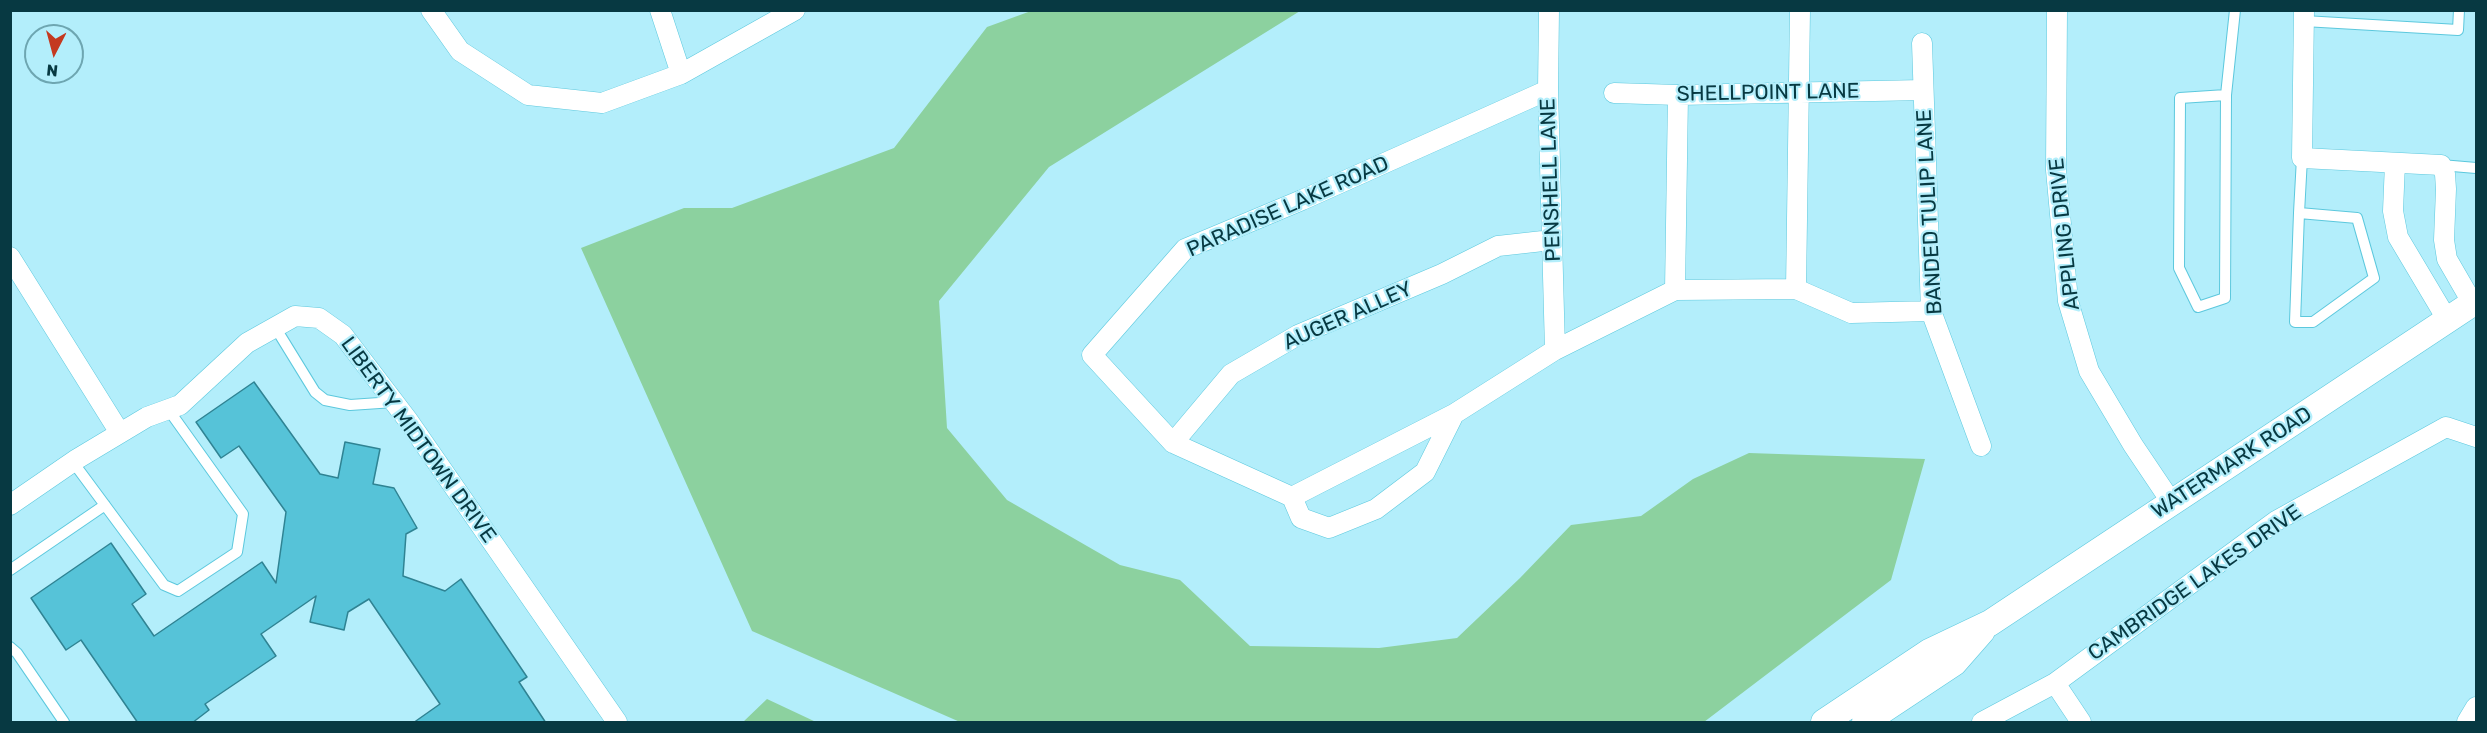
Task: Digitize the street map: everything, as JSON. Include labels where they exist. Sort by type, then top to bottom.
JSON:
[{"type":"street","points":[[430,10],[460,51],[528,95],[602,103],[681,74],[795,10]]},
{"type":"street","points":[[660,10],[681,74]]},
{"type":"street","name":"PENSHELL LANE","points":[[1549,10],[1548,90],[1555,350]]},
{"type":"street","points":[[1796,289],[1800,10]]},
{"type":"street","name":"APPLING DRIVE","points":[[2057,10],[2056,170],[2068,301],[2089,371],[2133,445],[2172,503]]},
{"type":"street","points":[[2304,16],[2302,158],[2440,165],[2445,174],[2444,240],[2447,260],[2475,303]]},
{"type":"street","name":"BANDED TULIP LANE","points":[[1923,43],[1931,311],[1981,446]]},
{"type":"street","name":"PARADISE LAKE ROAD","points":[[1292,497],[1173,443],[1092,355],[1185,249],[1302,200],[1548,90]]},
{"type":"street","name":"SHELLPOINT LANE","points":[[1614,93],[1923,90]]},
{"type":"street","points":[[1675,290],[1678,94]]},
{"type":"street","points":[[2395,162],[2393,211],[2398,237],[2448,321]]},
{"type":"street","name":"AUGER ALLEY","points":[[1173,443],[1231,374],[1298,335],[1443,274],[1498,246],[1552,240]]},
{"type":"street","points":[[10,257],[120,433]]},
{"type":"street","points":[[1454,414],[1425,472],[1376,509],[1329,528],[1301,518],[1292,497],[1454,414],[1555,350],[1675,290],[1796,289],[1851,313],[1931,311]]},
{"type":"street","name":"WATERMARK ROAD","points":[[1824,723],[1929,652],[1990,623],[2475,303]]},
{"type":"street","name":"LIBERTY MIDTOWN DRIVE","points":[[10,505],[73,462],[147,417],[180,405],[247,343],[294,316],[320,318],[343,335],[394,402],[617,723]]},
{"type":"street","name":"CAMBRIDGE LAKES DRIVE","points":[[1982,723],[2055,683],[2276,521],[2446,427],[2476,437]]},
{"type":"street","name":"WATERMARK ROAD","points":[[1865,723],[1954,663],[1990,623]]},
{"type":"street","points":[[2055,683],[2081,723]]},
{"type":"street","points":[[2467,723],[2476,707]]},
{"type":"lane","points":[[2226,95],[2180,98],[2179,268],[2198,307],[2225,298],[2226,95],[2235,10]]},
{"type":"lane","points":[[2304,16],[2458,30],[2459,10]]},
{"type":"lane","points":[[2299,213],[2356,218],[2374,278],[2313,322],[2295,322],[2299,213],[2302,158]]},
{"type":"lane","points":[[2440,165],[2476,168]]},
{"type":"lane","points":[[275,327],[315,392],[325,400],[350,405],[394,402]]},
{"type":"lane","points":[[73,462],[164,585],[178,591],[237,552],[243,514],[168,409]]},
{"type":"lane","points":[[10,570],[105,505]]},
{"type":"lane","points":[[10,647],[17,653],[64,723]]},
{"type":"shaded area","points":[[1031,11],[1300,11],[1049,167],[939,301],[947,428],[1007,500],[1120,565],[1180,580],[1250,646],[1379,648],[1457,638],[1571,525],[1641,516],[1693,479],[1749,453],[1925,459],[1891,580],[1704,722],[960,722],[752,631],[581,248],[684,208],[732,208],[894,148],[987,27]]},
{"type":"shaded area","points":[[767,699],[816,722],[743,722]]},
{"type":"building","points":[[254,382],[320,474],[338,478],[345,442],[380,449],[373,484],[394,488],[417,528],[406,534],[403,576],[445,591],[461,579],[527,677],[519,682],[546,723],[413,723],[440,704],[369,599],[348,612],[344,630],[310,622],[316,596],[261,634],[276,656],[205,704],[209,710],[192,723],[138,723],[81,640],[66,650],[31,598],[111,543],[146,594],[132,604],[154,636],[262,562],[276,583],[286,512],[239,446],[221,458],[196,422]]}]
